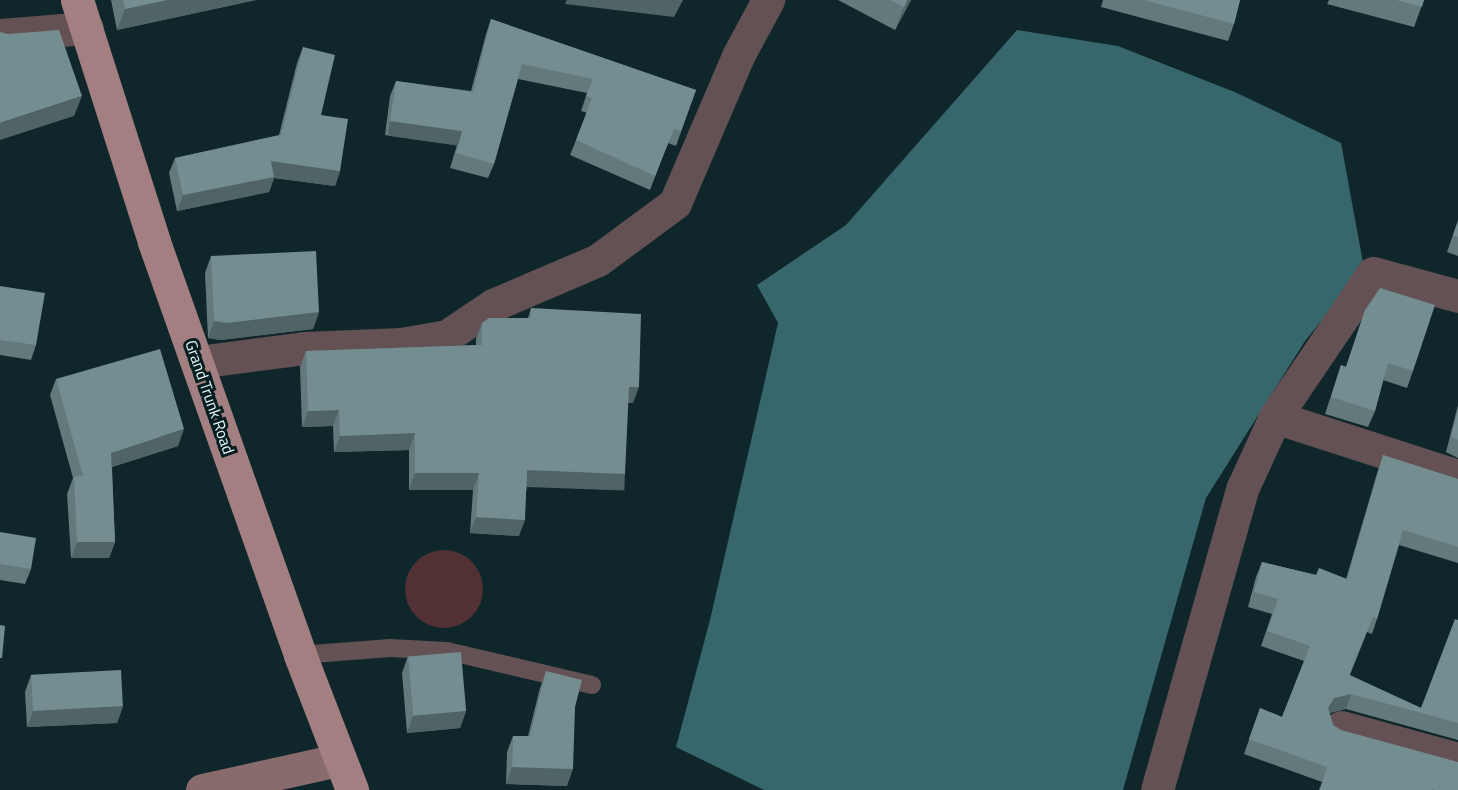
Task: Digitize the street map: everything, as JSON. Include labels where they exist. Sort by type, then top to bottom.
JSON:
[{"type":"main road","name":"Grand Trunk Road","points":[[82,14],[154,242],[300,655],[352,790]]},
{"type":"street","points":[[198,362],[304,348],[401,344],[447,336],[493,305],[598,260],[675,203],[738,56],[768,0]]},
{"type":"street","points":[[0,35],[82,14]]},
{"type":"street","points":[[1157,790],[1243,487],[1275,417],[1373,273],[1458,296]]},
{"type":"street","points":[[1275,417],[1458,476]]},
{"type":"street","points":[[1341,727],[1458,759]]},
{"type":"street","points":[[202,790],[339,760]]},
{"type":"lane","points":[[300,655],[390,648],[447,651],[592,685]]},
{"type":"shaded area","points":[[444,550],[459,553],[472,561],[480,574],[483,589],[480,604],[472,617],[459,625],[444,628],[429,625],[416,617],[408,604],[405,589],[408,574],[416,561],[429,553]]},
{"type":"water","points":[[1017,30],[1118,46],[1237,93],[1341,143],[1364,268],[1305,341],[1206,498],[1123,790],[764,790],[676,747],[710,620],[778,323],[757,285],[846,225]]},
{"type":"building","points":[[123,0],[167,0],[125,9]]},
{"type":"building","points":[[890,0],[907,0],[904,7]]},
{"type":"building","points":[[1144,0],[1240,0],[1234,24]]},
{"type":"building","points":[[1396,0],[1424,0],[1422,7]]},
{"type":"building","points":[[491,19],[696,90],[681,131],[674,129],[655,176],[576,140],[592,98],[586,96],[593,79],[522,64],[494,164],[456,153],[462,131],[390,121],[396,81],[473,92]]},
{"type":"building","points":[[59,30],[82,96],[0,123],[0,32],[8,34]]},
{"type":"building","points":[[303,47],[335,55],[321,115],[348,119],[340,171],[271,161],[274,177],[183,195],[175,158],[281,135]]},
{"type":"building","points":[[1458,222],[1458,237],[1453,235]]},
{"type":"building","points":[[316,251],[319,312],[227,323],[214,321],[211,256]]},
{"type":"building","points":[[0,286],[45,293],[36,345],[0,340]]},
{"type":"building","points":[[1380,288],[1435,305],[1413,371],[1388,363],[1375,411],[1331,397],[1341,365],[1346,367],[1365,310]]},
{"type":"building","points":[[531,308],[641,314],[639,387],[629,387],[625,474],[527,470],[525,520],[476,517],[479,473],[415,473],[415,433],[340,436],[339,410],[308,411],[306,351],[482,345],[482,323],[489,318],[531,318]]},
{"type":"building","points":[[160,349],[184,429],[111,453],[115,542],[77,542],[74,477],[83,476],[56,379]]},
{"type":"building","points":[[1458,411],[1458,440],[1451,437]]},
{"type":"building","points":[[1383,455],[1458,479],[1458,547],[1403,530],[1377,619],[1373,617],[1349,675],[1421,708],[1455,619],[1458,620],[1458,723],[1351,694],[1334,698],[1328,708],[1333,725],[1341,730],[1458,762],[1458,790],[1320,790],[1327,767],[1249,739],[1260,708],[1282,717],[1310,646],[1267,631],[1278,599],[1254,592],[1262,562],[1316,575],[1319,568],[1347,579]]},
{"type":"building","points":[[0,532],[36,538],[31,569],[0,564]]},
{"type":"building","points":[[0,625],[5,626],[2,658],[0,658]]},
{"type":"building","points":[[461,652],[466,711],[413,715],[408,657]]},
{"type":"building","points":[[121,670],[123,706],[33,711],[31,675]]},
{"type":"building","points":[[546,671],[582,680],[575,707],[573,769],[512,767],[513,736],[530,736]]}]
